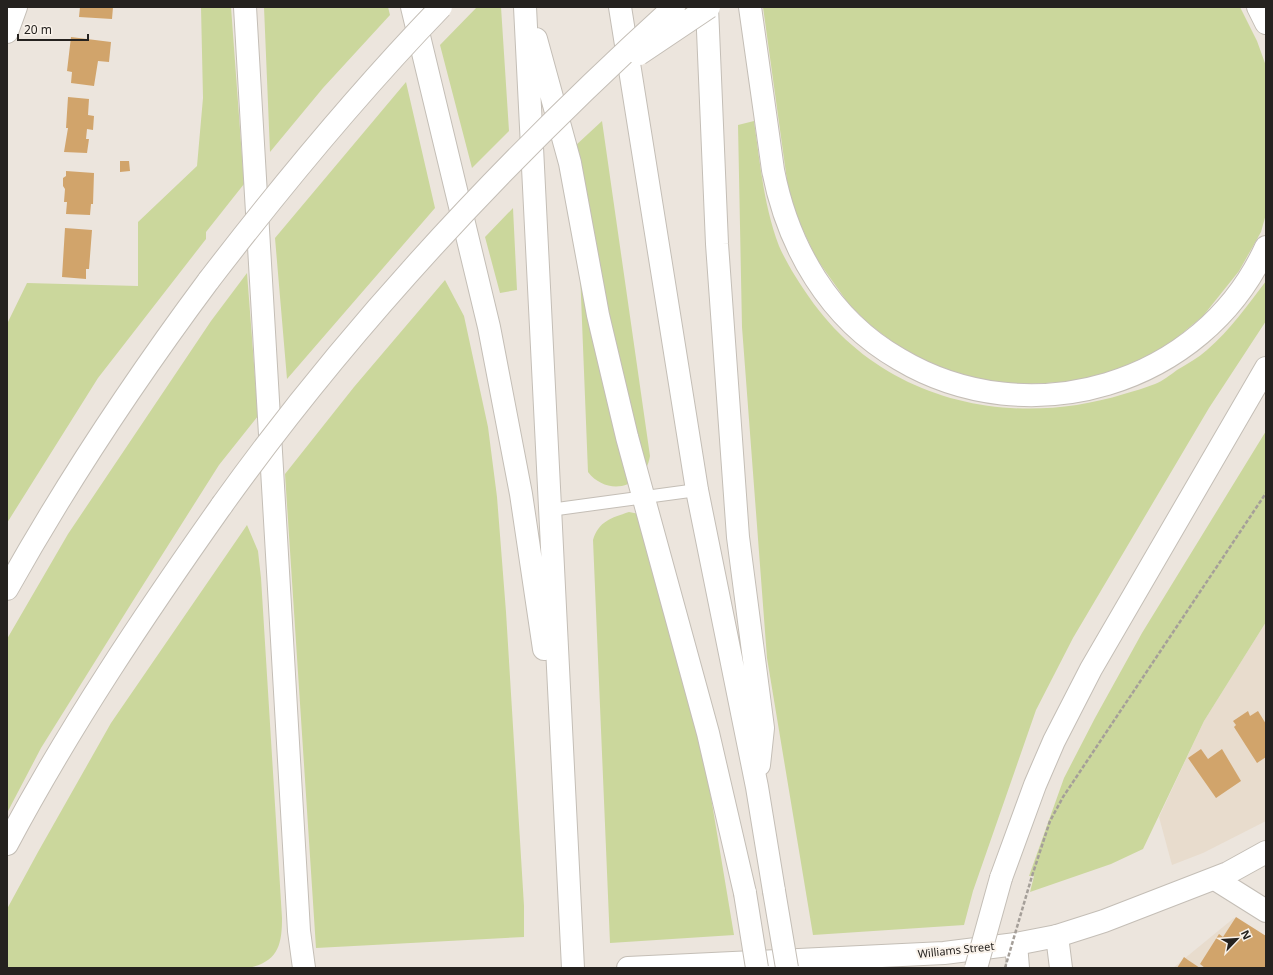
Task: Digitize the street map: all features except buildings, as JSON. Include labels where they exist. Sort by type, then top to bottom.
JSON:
[{"type":"main road","points":[[245,7],[299,931],[304,968]]},
{"type":"main road","points":[[412,7],[475,263],[506,412],[538,606],[567,841]]},
{"type":"main road","points":[[7,589],[138,378],[209,280],[264,210],[355,101],[441,7]]},
{"type":"main road","points":[[526,7],[573,968]]},
{"type":"main road","points":[[526,7],[570,163],[598,314],[627,437],[708,733],[744,893],[758,968]]},
{"type":"main road","points":[[620,7],[697,490],[757,788],[787,968]]},
{"type":"main road","points":[[7,844],[89,703],[138,627],[222,505],[287,418],[400,284],[481,196],[577,99],[674,7]]},
{"type":"main road","points":[[708,7],[717,244],[738,537],[763,728],[757,788]]},
{"type":"main road","points":[[577,99],[637,55],[708,7]]},
{"type":"main road","points":[[750,7],[773,170],[777,191],[791,233],[809,270],[835,305],[864,334],[897,358],[920,371],[971,388],[1002,394],[1028,396],[1083,390],[1135,375],[1175,353],[1217,317],[1248,281],[1266,247]]},
{"type":"main road","points":[[1258,7],[1266,23]]},
{"type":"main road","points":[[976,968],[1001,878],[1035,785],[1054,741],[1090,669],[1266,368]]},
{"type":"main road","name":"Williams Street","points":[[628,968],[944,953],[1016,944],[1057,936],[1104,921],[1215,879],[1266,852]]},
{"type":"main road","points":[[1215,879],[1266,911]]},
{"type":"main road","points":[[1057,936],[1061,968]]},
{"type":"main road","points":[[1016,944],[1018,968]]},
{"type":"lane","points":[[550,510],[697,490]]},
{"type":"path","points":[[1005,968],[1042,843],[1059,804],[1266,493]]},
{"type":"shaded area","points":[[1266,622],[1266,821],[1203,853],[1172,865],[1159,817],[1204,721]]},
{"type":"shaded area","points":[[1234,918],[1266,938],[1266,968],[1173,968]]},
{"type":"green space","points":[[201,7],[231,7],[244,184],[206,232],[206,239],[98,378],[7,523],[7,324],[27,283],[138,286],[138,222],[197,166],[203,98]]},
{"type":"green space","points":[[264,7],[388,7],[390,15],[323,88],[270,152]]},
{"type":"green space","points":[[477,7],[501,7],[509,131],[472,168],[440,45]]},
{"type":"green space","points":[[763,7],[1240,7],[1257,41],[1266,66],[1266,214],[1261,232],[1239,271],[1203,316],[1162,350],[1131,367],[1080,381],[1011,385],[958,374],[908,354],[868,323],[848,303],[816,258],[790,202]]},
{"type":"green space","points":[[406,82],[435,208],[287,379],[275,238]]},
{"type":"green space","points":[[602,121],[650,456],[647,467],[641,476],[633,482],[615,486],[605,485],[596,480],[588,472],[575,146]]},
{"type":"green space","points":[[754,121],[763,185],[774,231],[785,259],[809,297],[838,332],[872,361],[909,382],[950,398],[992,406],[1036,409],[1080,404],[1124,394],[1158,383],[1207,350],[1231,326],[1266,281],[1266,321],[1209,408],[1073,638],[1036,710],[973,891],[964,925],[813,935],[767,658],[742,327],[738,125]]},
{"type":"green space","points":[[513,208],[517,290],[500,293],[485,237]]},
{"type":"green space","points":[[247,273],[258,416],[219,465],[131,604],[41,748],[7,813],[7,639],[68,534],[211,321]]},
{"type":"green space","points":[[445,280],[464,316],[488,427],[497,497],[506,612],[524,906],[524,937],[316,948],[285,474],[354,387]]},
{"type":"green space","points":[[1266,431],[1266,622],[1204,721],[1143,849],[1111,864],[1030,892],[1034,876],[1029,876],[1064,778],[1142,633]]},
{"type":"green space","points":[[629,512],[646,516],[655,521],[662,530],[669,546],[734,935],[610,943],[593,540],[602,524],[611,518]]},
{"type":"green space","points":[[247,525],[258,551],[261,578],[282,918],[281,936],[276,951],[272,957],[266,961],[248,968],[7,968],[7,909],[111,723]]}]
